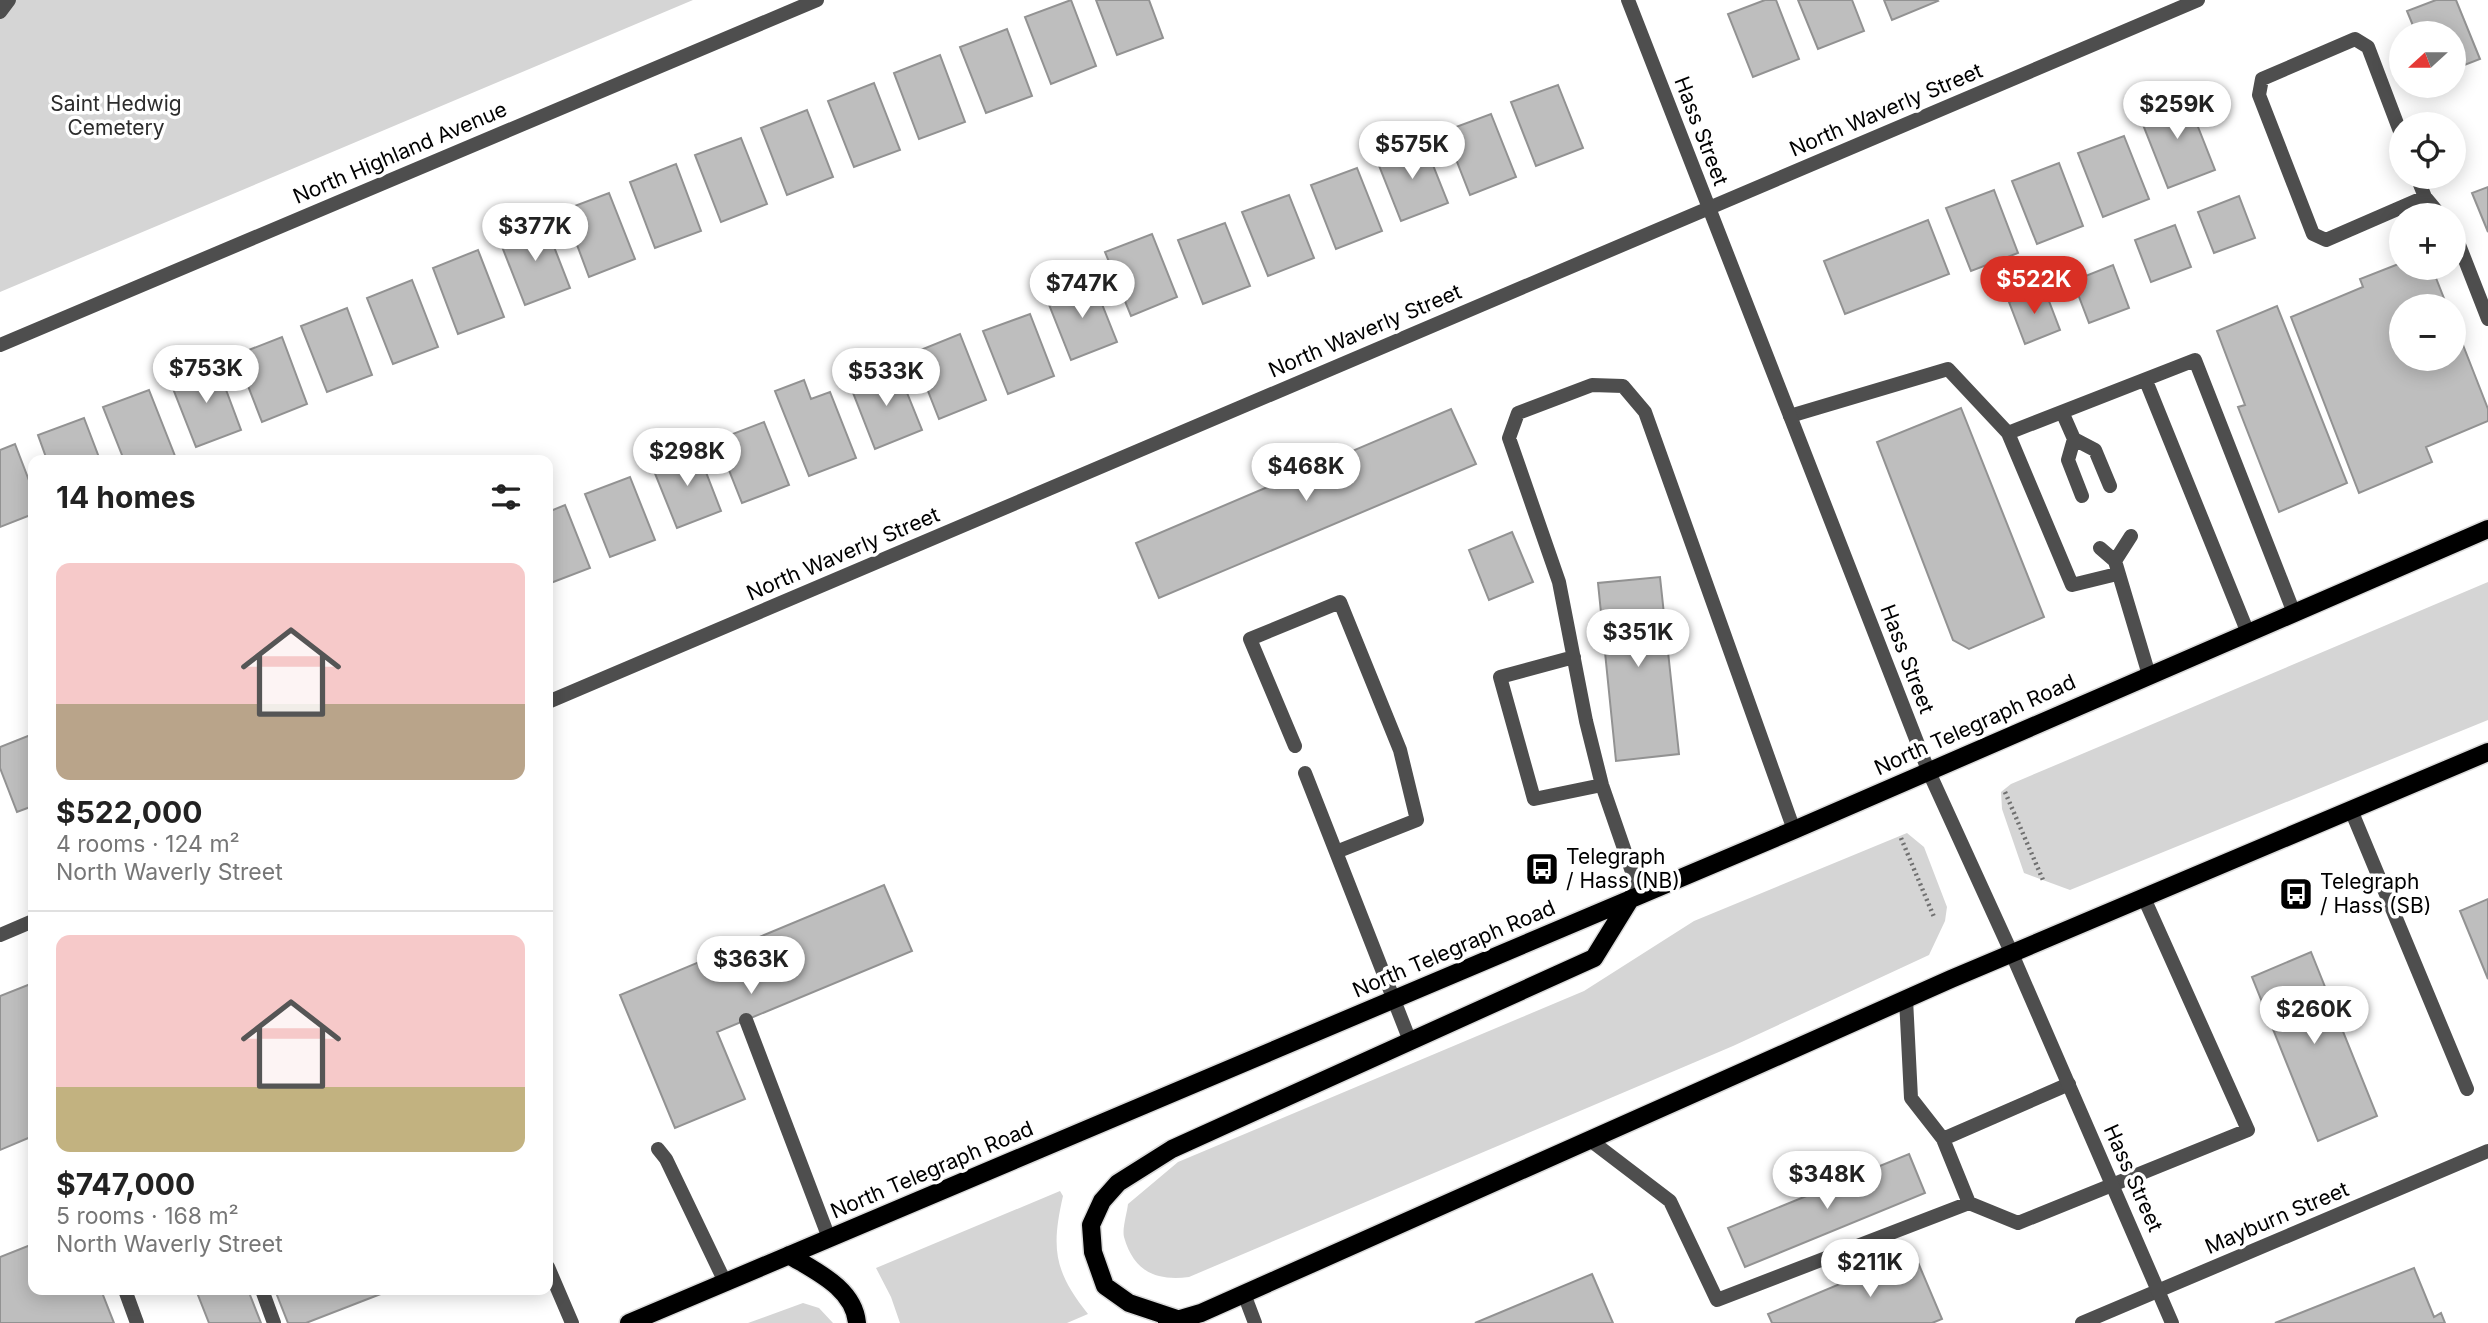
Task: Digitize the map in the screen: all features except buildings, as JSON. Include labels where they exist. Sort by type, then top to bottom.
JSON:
[{"type":"main road","name":"North Telegraph Road","points":[[629,1323],[1794,830],[2149,674],[2488,530]]},
{"type":"main road","points":[[1636,897],[1594,958],[1172,1149],[1118,1183],[1102,1201],[1091,1225],[1093,1252],[1105,1286],[1129,1303],[1172,1321],[1201,1313],[1906,999],[2488,752]]},
{"type":"main road","points":[[789,1255],[836,1284],[856,1315],[857,1323]]},
{"type":"street","points":[[0,12],[9,0]]},
{"type":"street","name":"North Highland Avenue","points":[[0,345],[817,0]]},
{"type":"street","name":"Hass Street","points":[[1628,0],[1928,770],[2012,954],[2172,1323]]},
{"type":"street","name":"North Waverly Street","points":[[553,700],[2198,0]]},
{"type":"street","points":[[2393,112],[2368,47],[2356,39],[2262,79],[2259,95],[2313,234],[2326,240],[2425,197]]},
{"type":"street","points":[[2422,189],[2430,203]]},
{"type":"street","points":[[2466,263],[2488,319]]},
{"type":"street","points":[[2008,433],[2063,414],[2195,360],[2294,613]]},
{"type":"street","points":[[1790,416],[1948,369],[2008,433],[2072,585],[2116,568],[2131,536]]},
{"type":"street","points":[[2146,381],[2248,632]]},
{"type":"street","points":[[1636,897],[1602,785],[1559,582],[1508,438],[1518,413],[1591,384],[1623,386],[1645,412],[1794,830]]},
{"type":"street","points":[[2063,414],[2074,439],[2095,450],[2110,486]]},
{"type":"street","points":[[2074,439],[2068,460],[2081,496]]},
{"type":"street","points":[[2100,548],[2116,568],[2149,674]]},
{"type":"street","points":[[1295,746],[1250,639],[1340,602],[1400,750],[1417,820],[1336,852]]},
{"type":"street","points":[[1574,657],[1500,677],[1534,799],[1602,785]]},
{"type":"street","points":[[1305,773],[1410,1041]]},
{"type":"street","points":[[2351,810],[2468,1089]]},
{"type":"street","points":[[1590,1140],[1670,1200],[1717,1300],[1969,1203],[2018,1223],[2249,1130],[2144,898]]},
{"type":"street","points":[[0,935],[28,923]]},
{"type":"street","points":[[1906,999],[1911,1098],[1943,1139],[1969,1203]]},
{"type":"street","points":[[746,1020],[830,1238]]},
{"type":"street","points":[[1943,1139],[2069,1084]]},
{"type":"street","points":[[657,1149],[666,1159],[725,1282]]},
{"type":"street","name":"Mayburn Street","points":[[2082,1323],[2488,1151]]},
{"type":"street","points":[[553,1279],[572,1323]]},
{"type":"street","points":[[1244,1294],[1255,1323]]},
{"type":"street","points":[[127,1295],[137,1323]]},
{"type":"street","points":[[264,1295],[274,1323]]},
{"type":"path","points":[[2005,792],[2043,880]]},
{"type":"path","points":[[1901,838],[1934,917]]},
{"type":"green space","name":"Saint Hedwig Cemetery","points":[[0,0],[693,0],[0,292]]},
{"type":"green space","points":[[2488,582],[2488,720],[2070,890],[2024,873],[2002,809],[2001,792],[2011,784]]},
{"type":"green space","points":[[1907,833],[1924,847],[1947,907],[1945,921],[1929,955],[1733,1046],[1189,1277],[1166,1277],[1148,1272],[1128,1249],[1124,1225],[1128,1204],[1178,1162],[1584,991],[1694,921]]},
{"type":"green space","points":[[1060,1191],[1063,1196],[1057,1231],[1058,1259],[1068,1285],[1088,1314],[1067,1323],[900,1323],[891,1297],[876,1268]]},
{"type":"green space","points":[[803,1303],[819,1308],[833,1323],[748,1323]]},
{"type":"place","name":"Telegraph / Hass (NB)","points":[[1542,869]]},
{"type":"place","name":"Telegraph / Hass (SB)","points":[[2296,894]]}]
